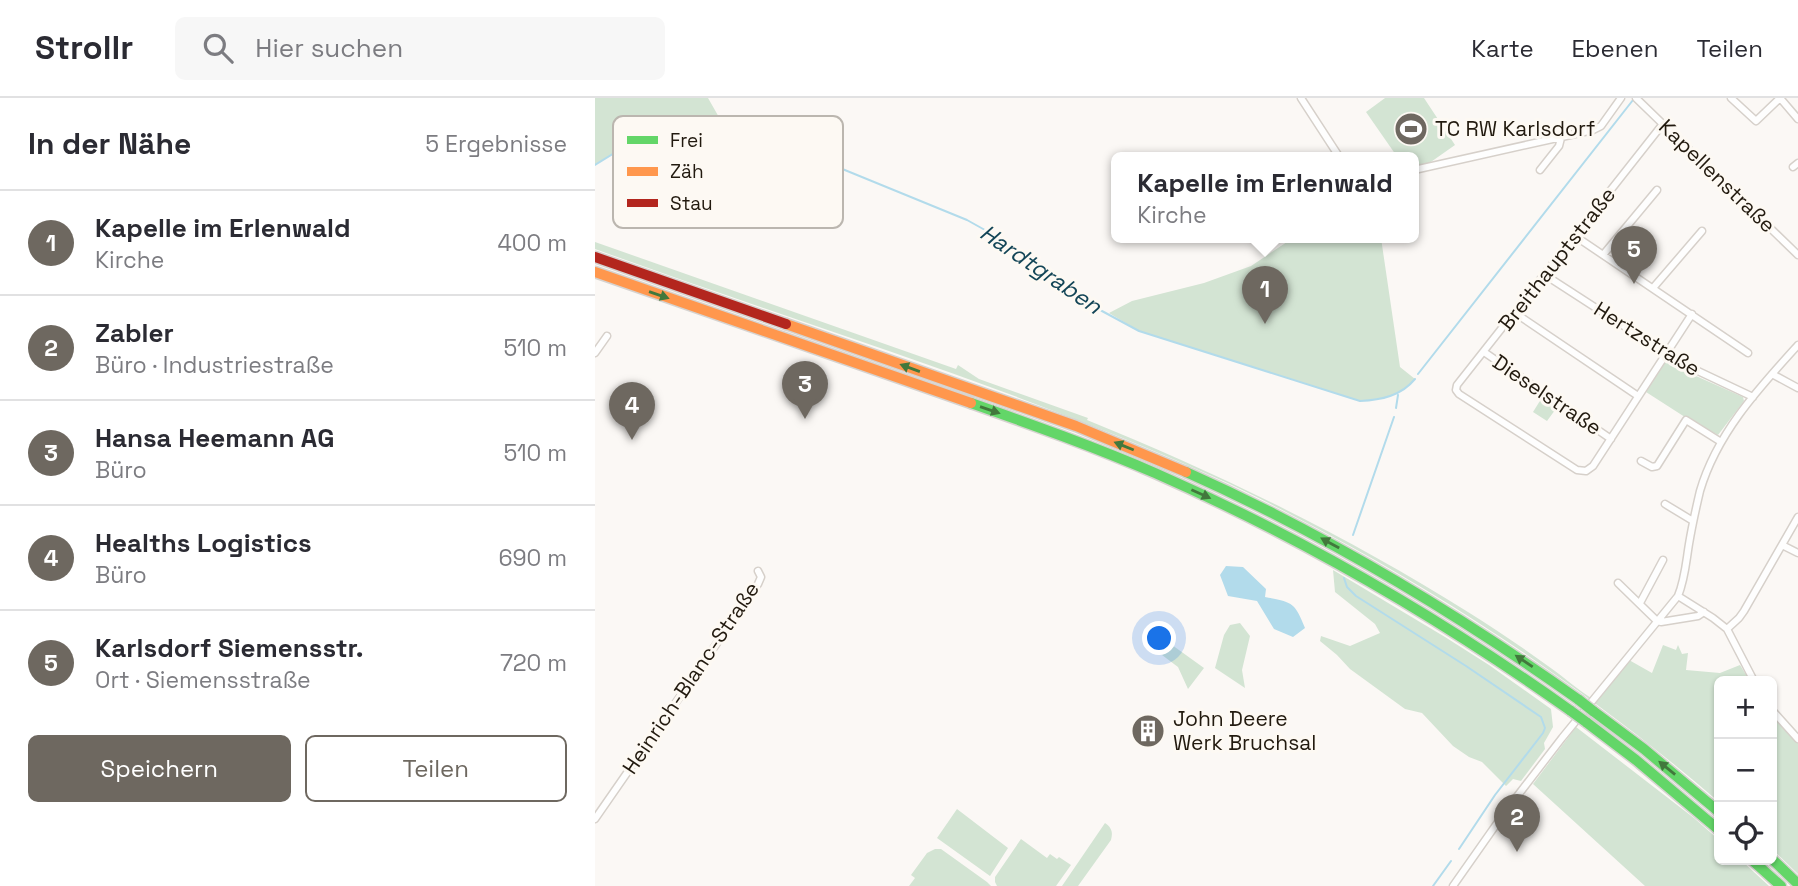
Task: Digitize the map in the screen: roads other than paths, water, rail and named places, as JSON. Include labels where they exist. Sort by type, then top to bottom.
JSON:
[{"type":"highway","points":[[595,257],[1070,424],[1193,475],[1297,525],[1389,576],[1487,636],[1580,700],[1714,808]]},
{"type":"highway","points":[[595,272],[1064,437],[1208,497],[1313,549],[1428,614],[1493,656],[1586,722],[1714,826]]},
{"type":"highway","points":[[1777,864],[1798,884]]},
{"type":"highway","points":[[1758,865],[1781,886]]},
{"type":"street","points":[[1301,98],[1336,152]]},
{"type":"street","points":[[1419,169],[1593,130],[1601,125],[1621,98]]},
{"type":"street","points":[[1731,98],[1756,121],[1780,98],[1798,118]]},
{"type":"street","name":"Kapellenstraße","points":[[1641,100],[1663,125],[1798,255]]},
{"type":"street","name":"Breithauptstraße","points":[[1611,439],[1593,466],[1586,471],[1577,470],[1456,390],[1457,385],[1663,125]]},
{"type":"street","points":[[1539,170],[1559,146],[1561,138]]},
{"type":"street","points":[[1603,255],[1657,190]]},
{"type":"street","points":[[1653,288],[1702,231]]},
{"type":"street","points":[[1576,236],[1748,353]]},
{"type":"street","name":"Hertzstraße","points":[[1545,275],[1691,369],[1753,397]]},
{"type":"street","points":[[1515,313],[1637,396]]},
{"type":"street","points":[[1611,439],[1692,314]]},
{"type":"street","points":[[595,353],[607,336]]},
{"type":"street","points":[[1453,886],[1505,812],[1593,698],[1678,596],[1684,580],[1693,521],[1705,476],[1721,442],[1753,397],[1798,345]]},
{"type":"street","name":"Dieselstraße","points":[[1484,352],[1611,439]]},
{"type":"street","points":[[1772,374],[1798,388]]},
{"type":"street","points":[[1641,461],[1652,467],[1657,466],[1686,420],[1721,442]]},
{"type":"street","points":[[1665,504],[1693,521]]},
{"type":"street","points":[[1727,629],[1744,611],[1798,517]]},
{"type":"street","points":[[1782,545],[1798,553]]},
{"type":"street","points":[[1640,603],[1663,560]]},
{"type":"street","name":"Heinrich-Blanc-Straße","points":[[595,819],[758,584],[761,577],[758,571]]},
{"type":"street","points":[[1618,583],[1657,621],[1698,616],[1704,612]]},
{"type":"street","points":[[1678,596],[1727,629],[1751,676]]},
{"type":"street","points":[[1777,716],[1798,739]]},
{"type":"water","points":[[1226,566],[1243,567],[1266,589],[1265,597],[1281,600],[1295,608],[1305,628],[1293,637],[1274,629],[1257,601],[1228,596],[1220,575]]},
{"type":"waterway","name":"Hardtgraben","points":[[1418,374],[1633,100]]},
{"type":"waterway","name":"Hardtgraben","points":[[595,165],[613,154]]},
{"type":"waterway","name":"Hardtgraben","points":[[843,169],[967,220],[1010,244],[1089,304],[1139,331],[1360,401],[1390,396],[1415,379]]},
{"type":"waterway","points":[[1396,408],[1398,395]]},
{"type":"waterway","points":[[1353,535],[1394,417]]},
{"type":"waterway","points":[[1344,578],[1347,587],[1356,596],[1541,717],[1545,728],[1543,733],[1495,795],[1459,849]]},
{"type":"waterway","points":[[1433,886],[1451,861]]},
{"type":"place","name":"TC RW Karlsdorf","points":[[1411,129]]},
{"type":"place","name":"Karlsdorf Siemensstr.","points":[[1634,284]]},
{"type":"place","name":"Kapelle im Erlenwald","points":[[1265,324]]},
{"type":"place","name":"Hansa Heemann AG","points":[[805,419]]},
{"type":"place","name":"Healths Logistics","points":[[632,440]]},
{"type":"place","name":"John Deere Werk Bruchsal","points":[[1148,731]]},
{"type":"place","name":"Zabler","points":[[1517,852]]}]
